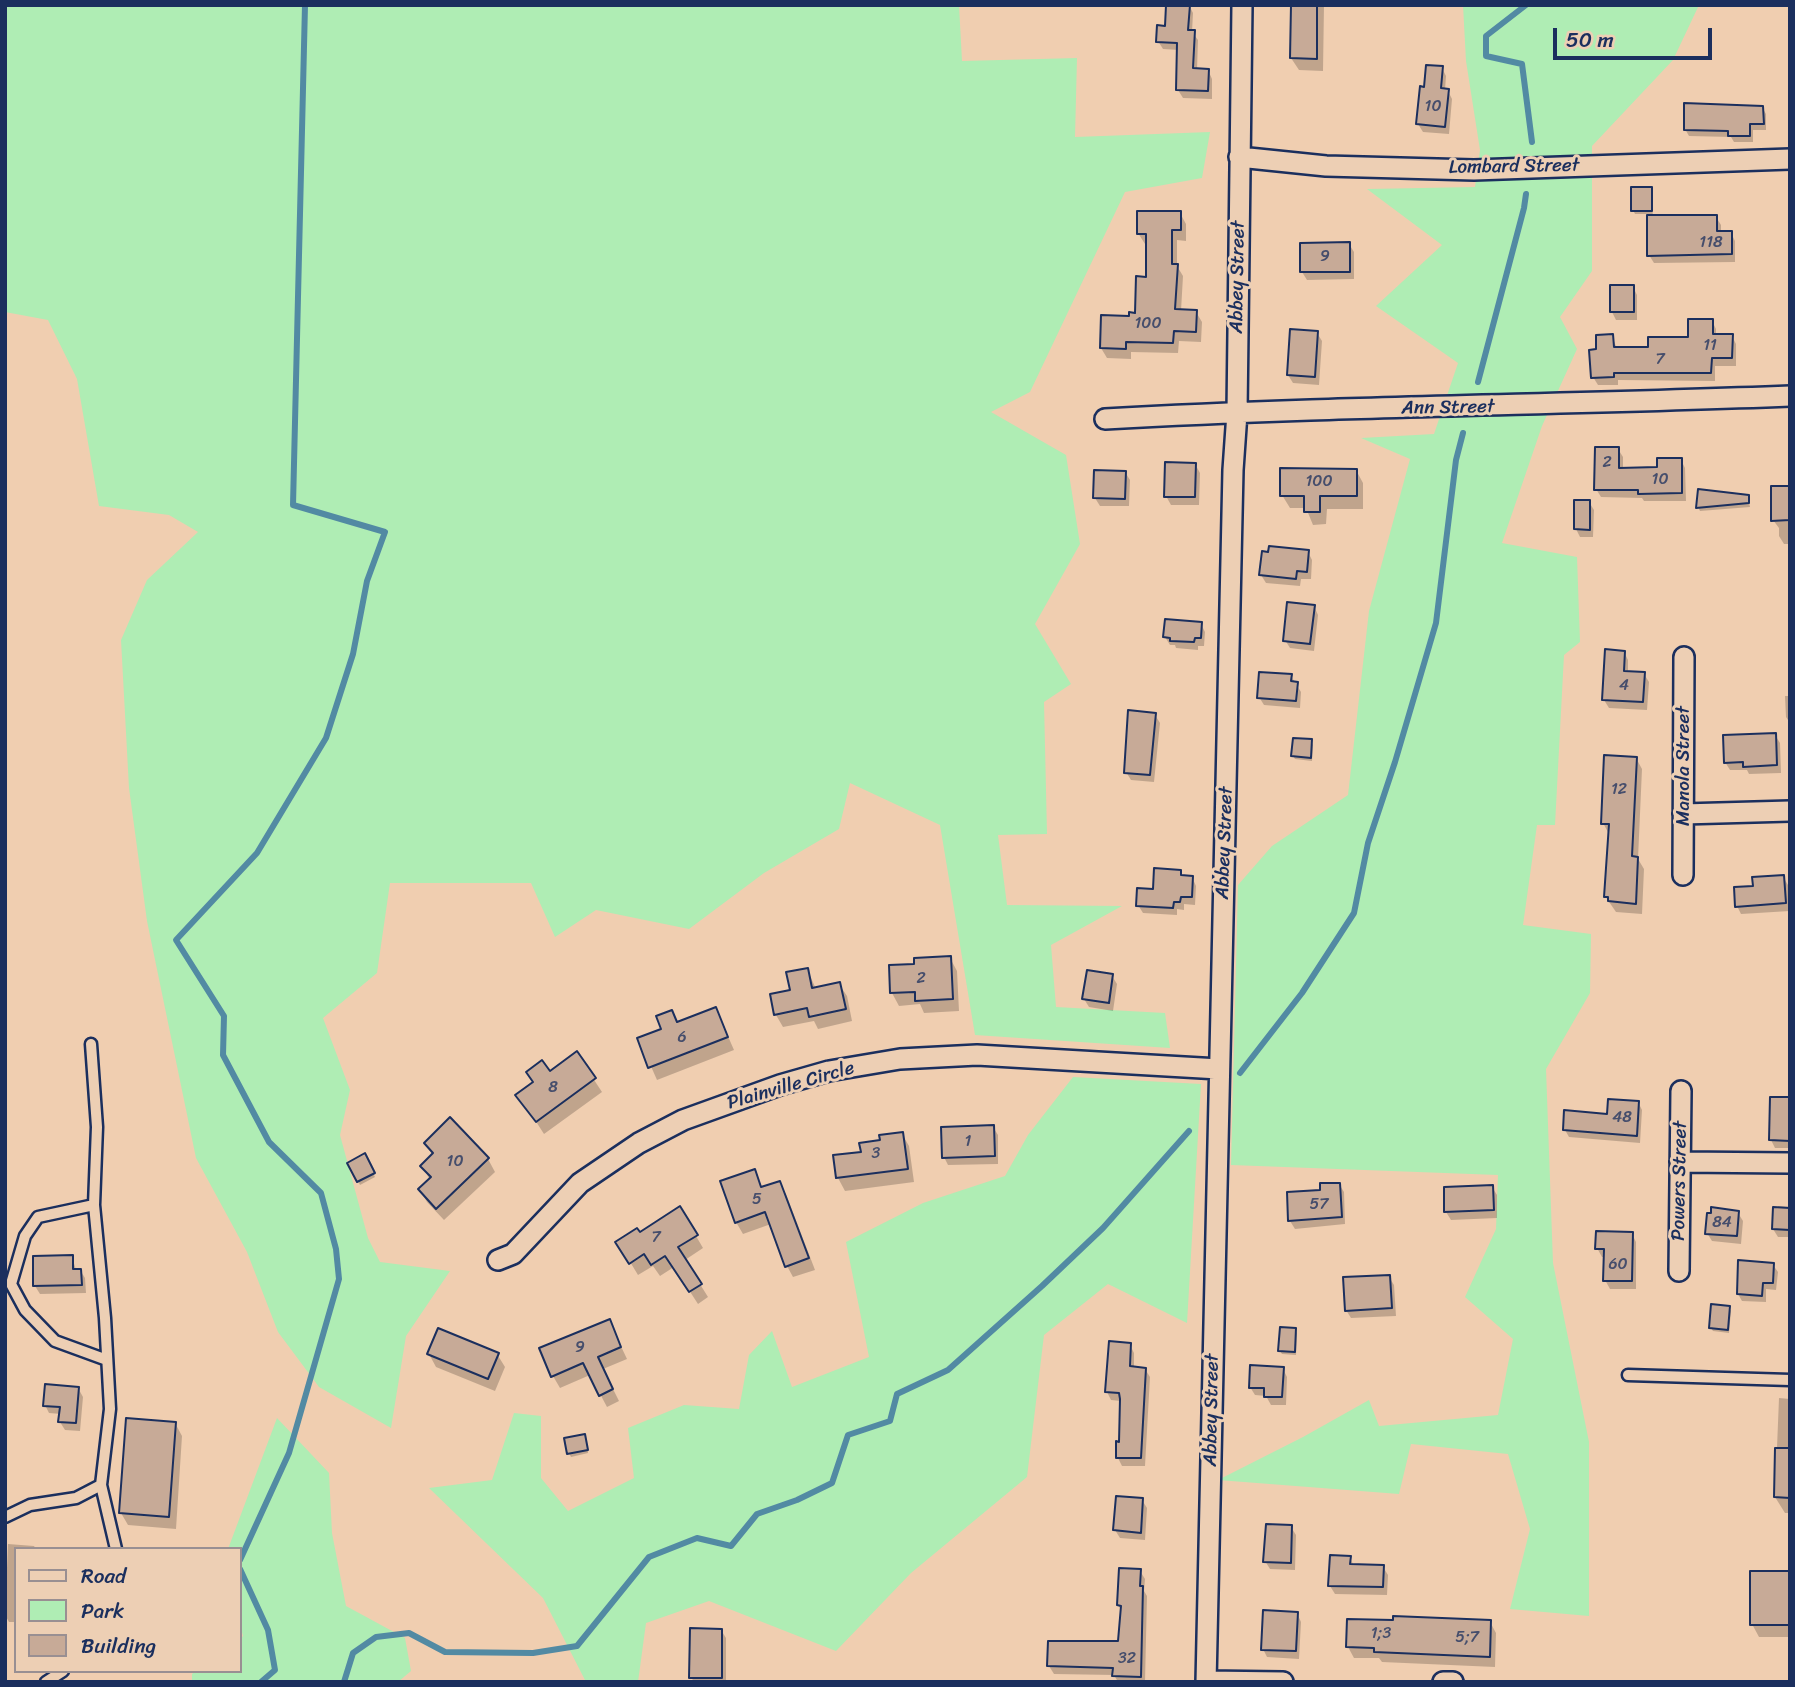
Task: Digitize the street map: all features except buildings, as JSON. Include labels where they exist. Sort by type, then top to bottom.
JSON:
[{"type":"street","name":"Abbey Street","points":[[1206,1681],[1233,470],[1237,413],[1242,5]]},
{"type":"street","name":"Lombard Street","points":[[1239,157],[1326,166],[1474,170],[1790,159]]},
{"type":"street","name":"Ann Street","points":[[1105,419],[1790,397]]},
{"type":"street","name":"Manola Street","points":[[1683,875],[1684,657]]},
{"type":"street","points":[[1683,814],[1790,811]]},
{"type":"street","name":"Plainville Circle","points":[[498,1260],[513,1254],[580,1183],[639,1143],[683,1120],[779,1085],[828,1071],[900,1059],[977,1055],[1219,1069]]},
{"type":"street","name":"Powers Street","points":[[1679,1271],[1681,1091]]},
{"type":"street","points":[[1680,1162],[1790,1163]]},
{"type":"street","points":[[1206,1681],[1283,1682]]},
{"type":"street","points":[[1443,1682],[1453,1682]]},
{"type":"lane","points":[[91,1044],[97,1127],[94,1205],[110,1409],[101,1485],[116,1547]]},
{"type":"lane","points":[[94,1205],[38,1217],[25,1236],[11,1284],[25,1310],[55,1341],[107,1360]]},
{"type":"lane","points":[[1628,1375],[1790,1380]]},
{"type":"lane","points":[[5,1517],[30,1505],[76,1498],[101,1485]]},
{"type":"green space","points":[[5,5],[959,5],[962,61],[1077,58],[1075,137],[1210,132],[1202,178],[1125,192],[1030,392],[991,412],[1066,455],[1080,544],[1035,624],[1071,684],[1044,702],[1047,834],[998,835],[1007,905],[1122,906],[1051,945],[1056,1007],[1165,1013],[1170,1048],[975,1035],[940,825],[850,783],[839,829],[764,873],[689,929],[596,910],[555,937],[531,883],[390,883],[377,973],[323,1018],[350,1090],[340,1135],[368,1238],[380,1262],[450,1271],[406,1336],[391,1428],[319,1387],[278,1332],[247,1252],[196,1158],[147,921],[129,788],[121,640],[147,580],[198,532],[169,515],[99,506],[77,379],[48,320],[5,312]]},
{"type":"green space","points":[[1463,5],[1699,5],[1673,60],[1592,146],[1592,271],[1560,317],[1577,349],[1542,426],[1502,543],[1577,557],[1580,642],[1564,655],[1555,825],[1537,825],[1523,925],[1591,934],[1590,993],[1546,1069],[1553,1263],[1589,1442],[1589,1616],[1510,1609],[1530,1529],[1508,1454],[1411,1444],[1399,1494],[1218,1480],[1369,1400],[1379,1426],[1498,1415],[1513,1339],[1465,1297],[1496,1229],[1498,1175],[1231,1165],[1238,885],[1272,846],[1348,795],[1369,611],[1410,459],[1361,438],[1434,434],[1458,363],[1376,306],[1442,245],[1367,189],[1475,187],[1480,150],[1466,61]]},
{"type":"green space","points":[[1073,1077],[1201,1084],[1187,1323],[1108,1284],[1044,1335],[1027,1477],[911,1573],[836,1651],[709,1601],[646,1623],[638,1682],[586,1682],[543,1598],[429,1488],[492,1480],[514,1413],[541,1416],[541,1478],[568,1511],[634,1478],[628,1428],[684,1405],[739,1409],[749,1355],[772,1331],[792,1387],[869,1357],[846,1242],[923,1203],[1005,1176],[1028,1135]]},
{"type":"green space","points":[[277,1418],[329,1473],[332,1533],[346,1606],[405,1638],[411,1671],[398,1682],[192,1682],[193,1673],[242,1673],[242,1547],[229,1547]]},
{"type":"waterway","points":[[242,1556],[289,1453],[339,1279],[336,1249],[321,1193],[269,1142],[223,1055],[224,1016],[176,940],[257,853],[326,738],[353,654],[367,581],[385,532],[293,505],[305,5]]},
{"type":"waterway","points":[[1526,5],[1486,36],[1486,56],[1522,64],[1532,142]]},
{"type":"waterway","points":[[1478,382],[1526,194]]},
{"type":"waterway","points":[[1240,1073],[1302,993],[1354,913],[1368,843],[1436,623],[1456,460],[1463,433]]},
{"type":"waterway","points":[[344,1682],[353,1653],[376,1637],[409,1633],[445,1652],[533,1653],[577,1646],[649,1557],[697,1538],[731,1546],[757,1514],[797,1500],[832,1483],[848,1435],[890,1421],[897,1394],[948,1370],[1103,1228],[1189,1131]]},
{"type":"waterway","points":[[242,1573],[268,1630],[275,1670],[261,1682]]}]
